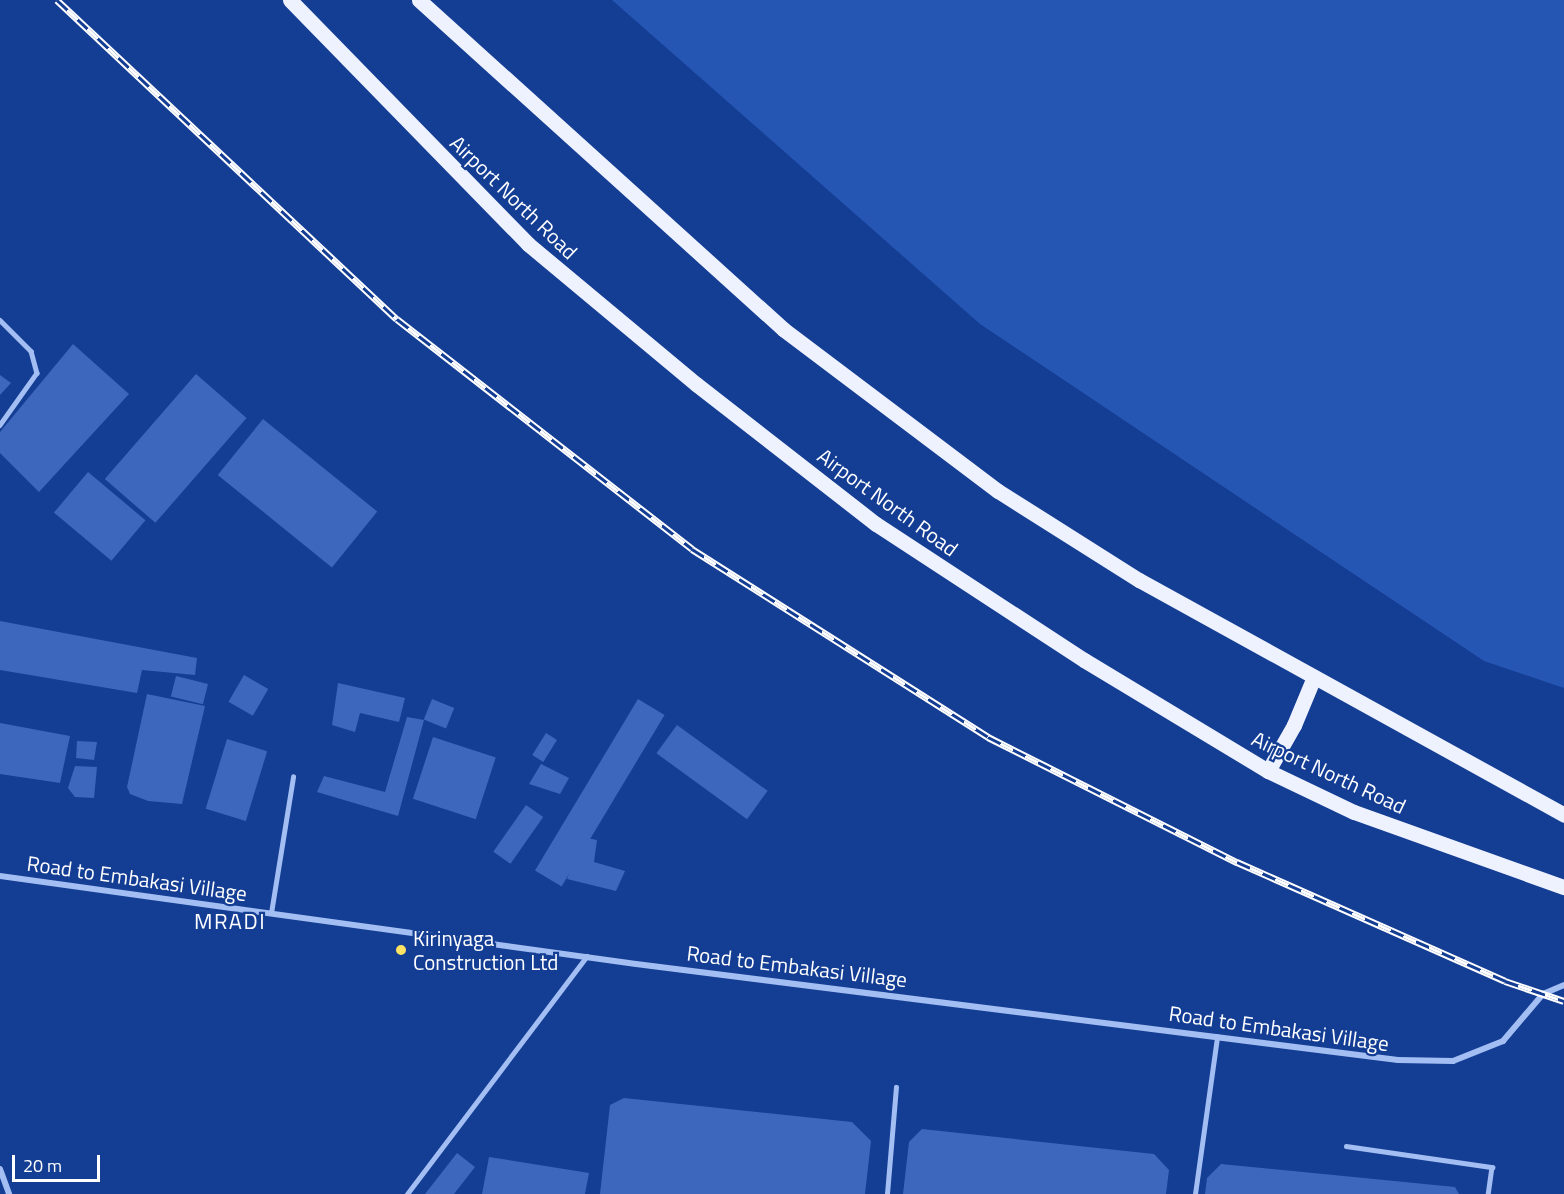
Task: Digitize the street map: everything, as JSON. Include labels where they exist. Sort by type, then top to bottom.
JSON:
[{"type":"main road","name":"Airport North Road","points":[[290,0],[528,244],[696,384],[876,524],[1084,660],[1268,771],[1353,812],[1564,887]]},
{"type":"main road","points":[[419,0],[783,329],[998,491],[1139,580],[1564,815]]},
{"type":"main road","points":[[1268,771],[1294,724],[1314,677]]},
{"type":"street","name":"Road to Embakasi Village","points":[[0,876],[587,956],[1398,1060],[1453,1061],[1503,1041],[1543,994],[1564,985]]},
{"type":"street","points":[[0,1169],[9,1194]]},
{"type":"lane","points":[[0,320],[31,351],[37,373],[0,425]]},
{"type":"lane","points":[[271,913],[292,777]]},
{"type":"lane","points":[[407,1194],[587,956]]},
{"type":"lane","points":[[1194,1194],[1217,1036]]},
{"type":"lane","points":[[887,1194],[896,1087]]},
{"type":"lane","points":[[1346,1146],[1492,1167],[1488,1194]]},
{"type":"shaded area","points":[[612,0],[1564,0],[1564,688],[1484,661],[980,324]]},
{"type":"building","points":[[73,344],[129,394],[39,492],[0,453],[0,432]]},
{"type":"building","points":[[196,374],[247,418],[155,523],[105,479]]},
{"type":"building","points":[[0,375],[11,383],[0,395]]},
{"type":"building","points":[[263,419],[377,512],[332,567],[218,475]]},
{"type":"building","points":[[88,472],[145,520],[111,561],[54,513]]},
{"type":"building","points":[[0,621],[197,658],[195,675],[142,670],[137,693],[0,670]]},
{"type":"building","points":[[244,675],[268,689],[253,716],[229,702]]},
{"type":"building","points":[[176,676],[208,684],[203,704],[171,696]]},
{"type":"building","points":[[338,683],[405,698],[399,722],[360,713],[355,732],[332,725]]},
{"type":"building","points":[[147,694],[205,706],[182,804],[148,801],[130,794],[127,787]]},
{"type":"building","points":[[432,699],[454,708],[446,728],[424,719]]},
{"type":"building","points":[[638,699],[665,715],[562,886],[535,870]]},
{"type":"building","points":[[407,717],[424,720],[398,816],[317,792],[324,776],[385,792]]},
{"type":"building","points":[[0,723],[70,736],[60,783],[0,774]]},
{"type":"building","points":[[677,725],[768,791],[747,819],[656,753]]},
{"type":"building","points":[[546,733],[557,740],[543,762],[532,755]]},
{"type":"building","points":[[433,737],[496,757],[476,819],[413,799]]},
{"type":"building","points":[[227,739],[267,751],[246,821],[206,809]]},
{"type":"building","points":[[77,741],[97,742],[94,760],[76,758]]},
{"type":"building","points":[[541,764],[569,778],[560,794],[529,784]]},
{"type":"building","points":[[75,766],[97,767],[94,798],[75,797],[68,788]]},
{"type":"building","points":[[526,805],[543,817],[511,864],[493,852]]},
{"type":"building","points":[[582,837],[597,840],[594,862],[625,871],[616,891],[567,879]]},
{"type":"building","points":[[624,1098],[852,1122],[871,1141],[865,1194],[600,1194],[610,1105]]},
{"type":"building","points":[[922,1129],[1154,1154],[1169,1170],[1166,1194],[903,1194],[909,1142]]},
{"type":"building","points":[[457,1153],[475,1167],[454,1194],[425,1194]]},
{"type":"building","points":[[489,1157],[589,1173],[585,1194],[482,1194]]},
{"type":"building","points":[[1221,1164],[1455,1187],[1459,1194],[1205,1194],[1207,1178]]},
{"type":"railway","points":[[57,0],[397,319],[692,549],[988,737],[1237,862],[1505,981],[1564,1001]]},
{"type":"place","name":"Kirinyaga Construction Ltd","points":[[401,950]]},
{"type":"district","name":"MRADI","points":[[230,922]]}]
